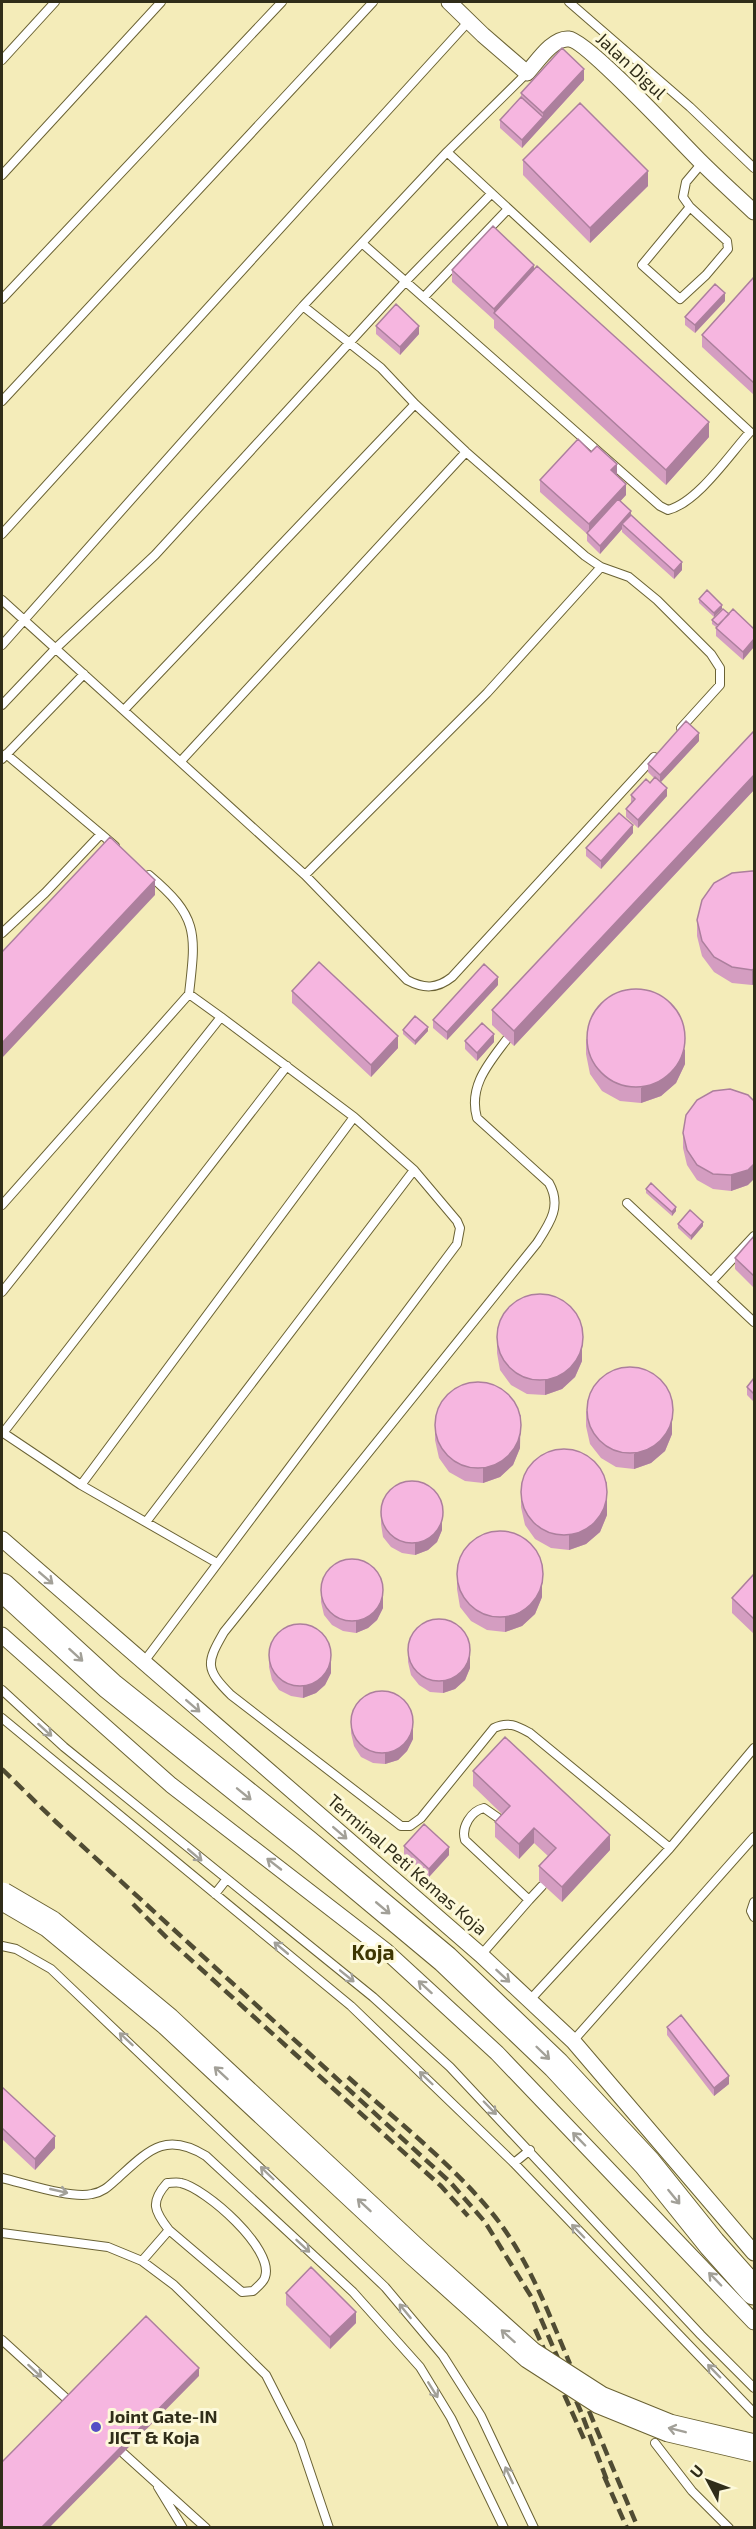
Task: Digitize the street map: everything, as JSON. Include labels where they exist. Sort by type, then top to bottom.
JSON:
[{"type":"highway","points":[[2,1587],[110,1686],[445,1959],[556,2065],[647,2163],[712,2244],[754,2291]]},
{"type":"highway","points":[[2,1896],[50,1924],[167,2021],[415,2252],[530,2355],[600,2400],[669,2428],[754,2448]]},
{"type":"street","points":[[449,2],[527,73]]},
{"type":"street","name":"Jalan Digul","points":[[527,73],[561,40],[571,39],[614,74],[754,212]]},
{"type":"street","name":"Terminal Peti Kemas Koja","points":[[2,1539],[481,1955],[573,2041],[754,2253]]},
{"type":"street","points":[[2,1635],[171,1785],[386,1951],[497,2053],[754,2322]]},
{"type":"lane","points":[[2,60],[55,2]]},
{"type":"lane","points":[[2,175],[161,2]]},
{"type":"lane","points":[[2,299],[282,2]]},
{"type":"lane","points":[[2,401],[373,2]]},
{"type":"lane","points":[[569,2],[690,107],[754,168]]},
{"type":"lane","points":[[2,534],[469,21]]},
{"type":"lane","points":[[2,645],[303,306],[447,152],[527,73]]},
{"type":"lane","points":[[363,243],[660,506],[668,510],[680,507],[693,496],[752,430],[490,194],[447,152]]},
{"type":"lane","points":[[690,207],[642,265],[680,299],[728,249],[727,241],[682,197],[683,187],[702,163]]},
{"type":"lane","points":[[2,705],[56,648],[154,555],[406,281],[490,194]]},
{"type":"lane","points":[[424,297],[508,209]]},
{"type":"lane","points":[[303,306],[381,368],[466,452],[585,555],[601,567],[621,573],[638,583],[711,654],[720,668],[720,685],[675,735]]},
{"type":"lane","points":[[124,710],[415,404]]},
{"type":"lane","points":[[182,761],[466,452]]},
{"type":"lane","points":[[305,874],[487,693],[601,567]]},
{"type":"lane","points":[[2,600],[305,874],[407,980],[419,987],[432,988],[442,985],[466,963],[659,752]]},
{"type":"lane","points":[[84,674],[4,757],[119,849]]},
{"type":"lane","points":[[2,933],[45,893],[100,834]]},
{"type":"lane","points":[[2,1206],[189,994],[195,949],[189,920],[174,896],[146,873]]},
{"type":"lane","points":[[143,1663],[457,1244],[460,1228],[457,1221],[414,1170],[354,1117],[189,994]]},
{"type":"lane","points":[[2,1292],[220,1017]]},
{"type":"lane","points":[[507,1039],[484,1069],[473,1105],[477,1118],[549,1183],[555,1193],[551,1220],[537,1243],[224,1632],[210,1656],[210,1668],[216,1680],[231,1695],[401,1826],[410,1826],[421,1818],[494,1728],[502,1724],[516,1725],[530,1733],[670,1848]]},
{"type":"lane","points":[[217,1563],[81,1485],[2,1432],[287,1066]]},
{"type":"lane","points":[[81,1485],[354,1117]]},
{"type":"lane","points":[[146,1522],[414,1170]]},
{"type":"lane","points":[[627,1203],[754,1322]]},
{"type":"lane","points":[[712,1281],[754,1236]]},
{"type":"lane","points":[[2,1690],[64,1748],[373,1997],[450,2067],[701,2335],[754,2388]]},
{"type":"lane","points":[[2,1718],[351,2006],[514,2163],[754,2413]]},
{"type":"lane","points":[[529,2001],[670,1848],[754,1748]]},
{"type":"lane","points":[[504,1822],[484,1808],[478,1809],[465,1824],[462,1832],[465,1840],[529,1900]]},
{"type":"lane","points":[[573,2041],[754,1837]]},
{"type":"lane","points":[[215,1894],[226,1880]]},
{"type":"lane","points":[[481,1955],[542,1886]]},
{"type":"lane","points":[[754,1902],[751,1911],[754,1917]]},
{"type":"lane","points":[[2,1946],[16,1948],[51,1969],[385,2287],[442,2356],[481,2416],[534,2528]]},
{"type":"lane","points":[[2,2178],[75,2194],[90,2195],[104,2190],[145,2153],[161,2145],[175,2143],[192,2147],[206,2156],[353,2292],[420,2367],[451,2418],[504,2528]]},
{"type":"lane","points":[[514,2163],[530,2150]]},
{"type":"lane","points":[[166,2183],[182,2183],[213,2201],[241,2225],[254,2242],[266,2267],[265,2278],[253,2291],[242,2292],[169,2230],[155,2208],[156,2195],[166,2183]]},
{"type":"lane","points":[[142,2261],[169,2230]]},
{"type":"lane","points":[[2,2233],[108,2247],[142,2261],[174,2285],[266,2374],[300,2442],[329,2528]]},
{"type":"lane","points":[[2,2340],[69,2401]]},
{"type":"lane","points":[[656,2443],[692,2491],[729,2528]]},
{"type":"lane","points":[[123,2453],[206,2528]]},
{"type":"lane","points":[[152,2479],[183,2528]]},
{"type":"building","points":[[562,48],[584,69],[543,113],[521,93]]},
{"type":"building","points":[[521,97],[543,117],[522,140],[500,120]]},
{"type":"building","points":[[580,103],[648,171],[590,228],[523,160]]},
{"type":"building","points":[[493,226],[534,265],[494,309],[452,270]]},
{"type":"building","points":[[537,266],[709,422],[666,470],[494,313]]},
{"type":"building","points":[[754,277],[754,383],[702,335]]},
{"type":"building","points":[[715,284],[725,293],[695,325],[685,317]]},
{"type":"building","points":[[396,304],[419,326],[400,347],[376,326]]},
{"type":"building","points":[[578,439],[591,452],[597,446],[617,464],[611,470],[626,484],[589,524],[540,480]]},
{"type":"building","points":[[618,499],[631,511],[600,546],[587,533]]},
{"type":"building","points":[[631,515],[682,562],[674,571],[622,524]]},
{"type":"building","points":[[707,590],[722,605],[714,613],[699,599]]},
{"type":"building","points":[[723,609],[729,614],[718,625],[712,620]]},
{"type":"building","points":[[733,609],[754,629],[754,639],[743,652],[716,628]]},
{"type":"building","points":[[686,721],[699,733],[660,775],[648,764]]},
{"type":"building","points":[[754,731],[754,775],[514,1031],[492,1010]]},
{"type":"building","points":[[655,777],[667,788],[638,820],[626,809],[635,799],[631,795],[646,779],[650,783]]},
{"type":"building","points":[[619,813],[633,825],[601,861],[586,848]]},
{"type":"building","points":[[110,837],[155,880],[2,1043],[2,952]]},
{"type":"building","points":[[754,871],[754,969],[752,970],[732,967],[714,957],[702,941],[697,920],[702,900],[714,883],[732,873]]},
{"type":"building","points":[[319,962],[398,1036],[371,1065],[292,991]]},
{"type":"building","points":[[484,964],[498,977],[447,1032],[433,1020]]},
{"type":"building","points":[[636,989],[655,993],[671,1003],[681,1019],[685,1038],[681,1057],[671,1073],[655,1083],[636,1087],[617,1083],[601,1073],[591,1057],[587,1038],[591,1019],[601,1003],[617,993]]},
{"type":"building","points":[[415,1016],[428,1027],[415,1041],[403,1030]]},
{"type":"building","points":[[482,1023],[494,1034],[477,1053],[465,1041]]},
{"type":"building","points":[[730,1089],[748,1095],[754,1101],[754,1164],[748,1170],[731,1175],[713,1174],[697,1165],[687,1150],[683,1133],[686,1115],[697,1100],[713,1091]]},
{"type":"building","points":[[651,1183],[676,1207],[672,1212],[646,1189]]},
{"type":"building","points":[[690,1210],[703,1222],[691,1236],[678,1224]]},
{"type":"building","points":[[754,1236],[754,1276],[735,1258]]},
{"type":"building","points":[[540,1294],[564,1301],[576,1313],[583,1337],[576,1361],[564,1373],[540,1380],[516,1373],[504,1361],[497,1337],[504,1313],[516,1301]]},
{"type":"building","points":[[630,1367],[654,1374],[666,1386],[673,1410],[666,1434],[654,1446],[630,1453],[606,1446],[594,1434],[587,1410],[594,1386],[606,1374]]},
{"type":"building","points":[[754,1378],[754,1394],[747,1387]]},
{"type":"building","points":[[478,1382],[502,1389],[514,1401],[521,1425],[514,1449],[502,1461],[478,1468],[454,1461],[442,1449],[435,1425],[442,1401],[454,1389]]},
{"type":"building","points":[[564,1449],[588,1456],[600,1468],[607,1492],[600,1516],[588,1528],[564,1535],[540,1528],[528,1516],[521,1492],[528,1468],[540,1456]]},
{"type":"building","points":[[412,1481],[434,1490],[443,1512],[434,1534],[412,1543],[390,1534],[381,1512],[390,1490]]},
{"type":"building","points":[[500,1531],[524,1538],[536,1550],[543,1574],[536,1598],[524,1610],[500,1617],[476,1610],[464,1598],[457,1574],[464,1550],[476,1538]]},
{"type":"building","points":[[352,1559],[374,1568],[383,1590],[374,1612],[352,1621],[330,1612],[321,1590],[330,1568]]},
{"type":"building","points":[[754,1574],[754,1619],[732,1598]]},
{"type":"building","points":[[439,1619],[456,1624],[461,1628],[465,1633],[470,1650],[465,1667],[461,1672],[456,1676],[439,1681],[422,1676],[417,1672],[413,1667],[408,1650],[413,1633],[417,1628],[422,1624]]},
{"type":"building","points":[[300,1624],[322,1633],[331,1655],[322,1677],[300,1686],[278,1677],[269,1655],[278,1633]]},
{"type":"building","points":[[382,1691],[399,1696],[404,1700],[408,1705],[413,1722],[408,1739],[404,1744],[399,1748],[382,1753],[365,1748],[360,1744],[356,1739],[351,1722],[356,1705],[360,1700],[365,1696]]},
{"type":"building","points":[[505,1737],[610,1835],[562,1887],[539,1866],[556,1848],[534,1828],[519,1844],[495,1822],[510,1806],[473,1771]]},
{"type":"building","points":[[424,1824],[449,1847],[429,1869],[404,1846]]},
{"type":"building","points":[[681,2015],[729,2076],[714,2088],[667,2027]]},
{"type":"building","points":[[2,2087],[55,2136],[35,2159],[2,2128]]},
{"type":"building","points":[[311,2267],[356,2312],[330,2337],[286,2293]]},
{"type":"building","name":"Joint Gate-IN JICT & Koja","points":[[146,2316],[199,2368],[41,2528],[2,2528],[2,2462]]},
{"type":"railway","points":[[2,1769],[55,1821],[451,2183],[485,2222],[532,2298],[581,2412],[608,2483]]},
{"type":"railway","points":[[133,1904],[169,1940],[441,2186],[468,2216]]},
{"type":"railway","points":[[348,2077],[441,2159],[492,2213],[527,2266],[570,2364]]},
{"type":"railway","points":[[535,2329],[584,2439]]},
{"type":"railway","points":[[589,2411],[638,2528]]},
{"type":"railway","points":[[604,2476],[627,2528]]},
{"type":"place","name":"Joint Gate-IN JICT & Koja","points":[[96,2427]]},
{"type":"district","name":"Koja","points":[[373,1953]]}]
